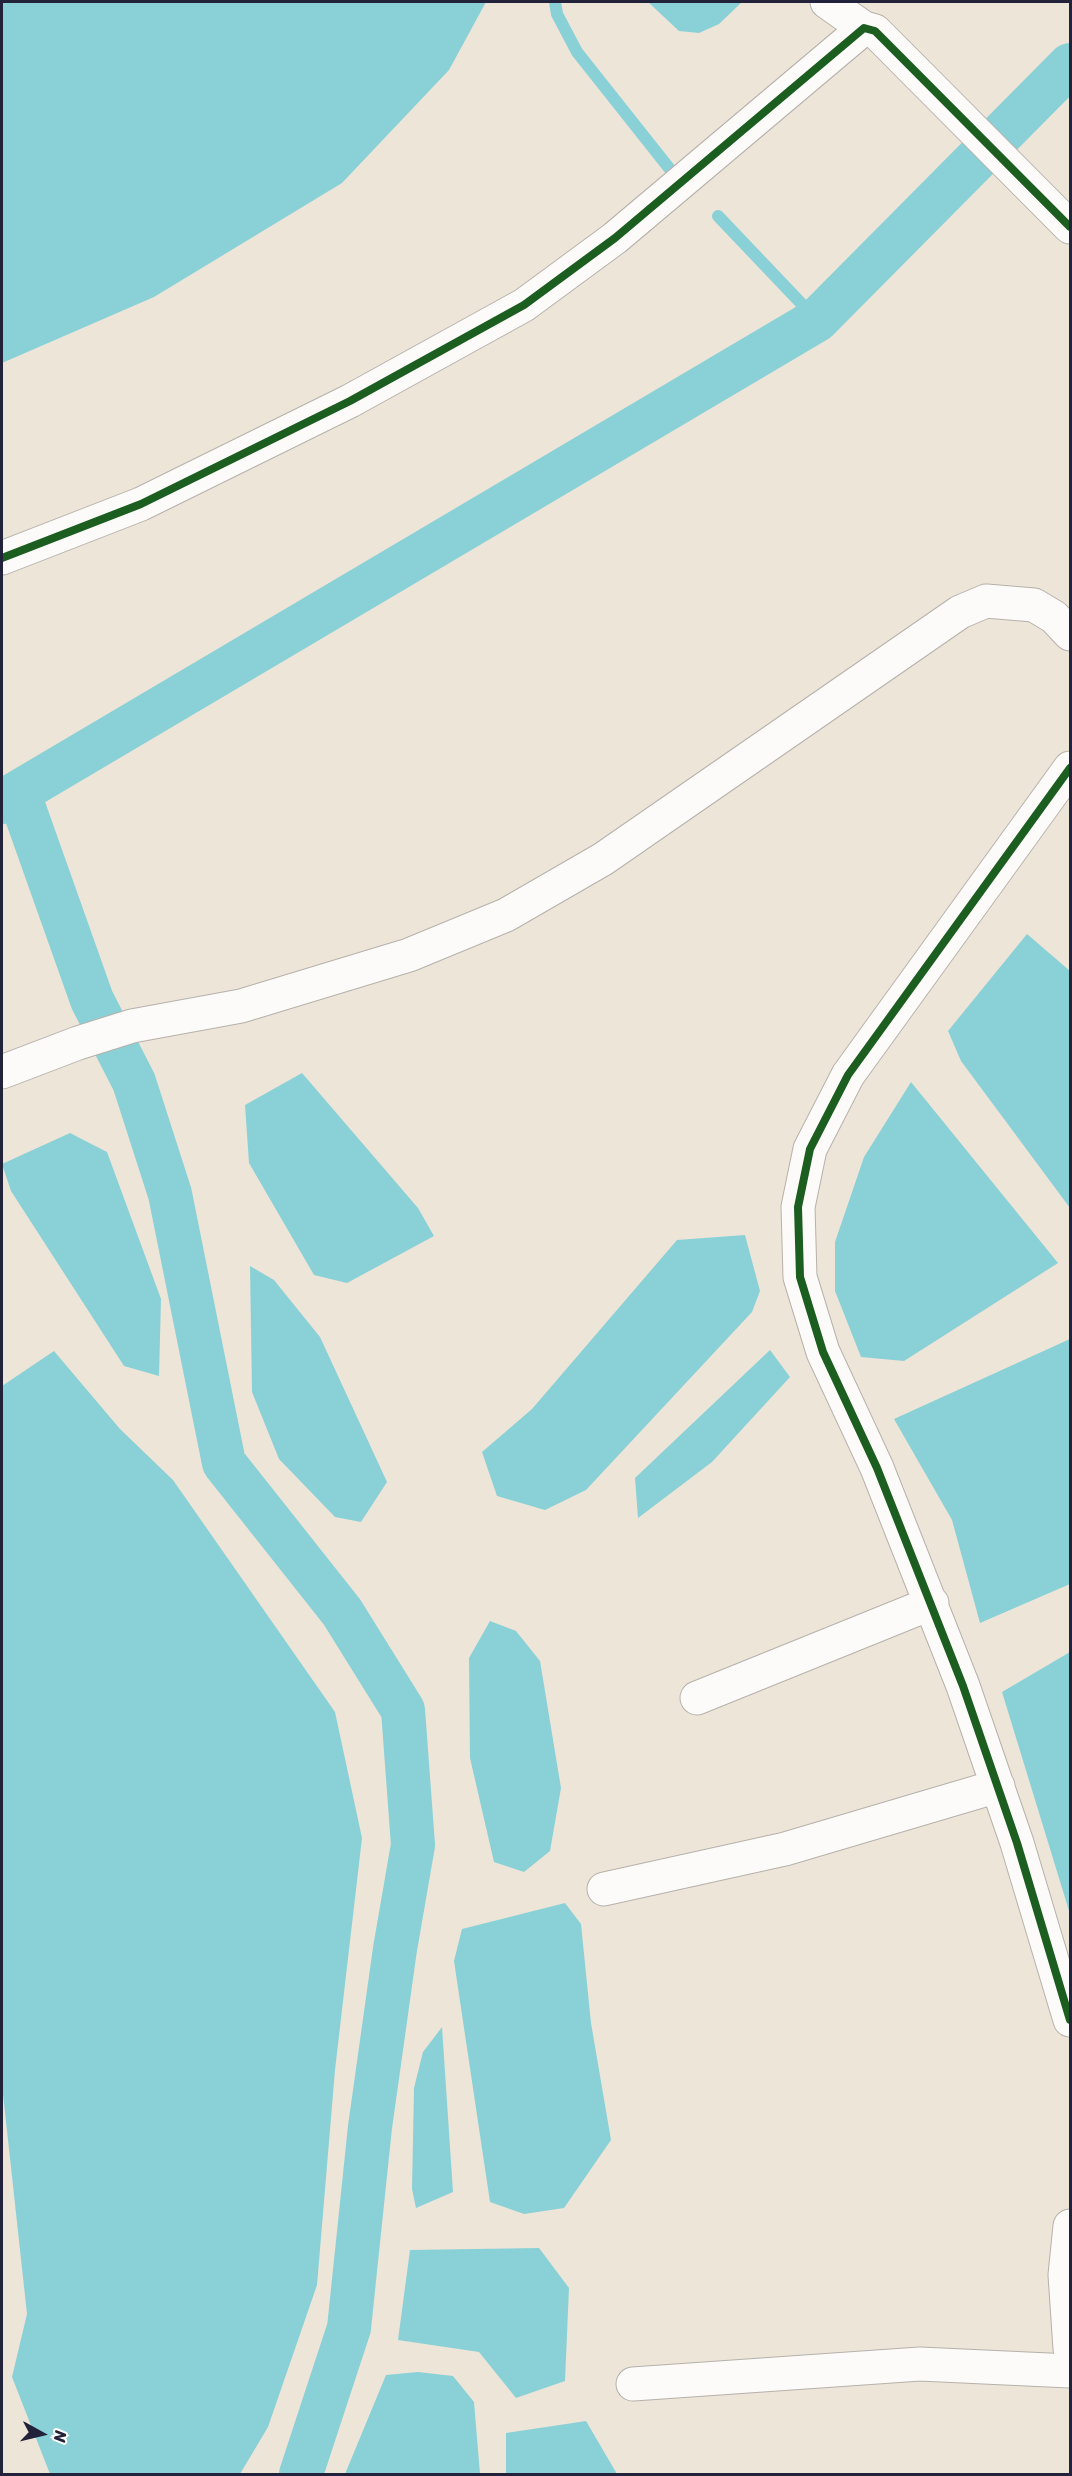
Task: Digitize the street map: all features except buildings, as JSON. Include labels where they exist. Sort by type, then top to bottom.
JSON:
[{"type":"street","points":[[827,2],[875,36],[1071,227]]},
{"type":"street","points":[[2,558],[141,504],[350,401],[524,305],[615,238],[857,31],[875,36]]},
{"type":"street","points":[[2,1072],[78,1042],[132,1026],[241,1006],[409,955],[506,915],[603,859],[960,612],[986,602],[1034,605],[1054,617],[1071,634]]},
{"type":"street","points":[[1071,768],[848,1075],[810,1149],[798,1207],[800,1277],[823,1352],[877,1468],[932,1603],[998,1786],[1071,2020]]},
{"type":"street","points":[[697,1698],[932,1603]]},
{"type":"street","points":[[604,1889],[785,1849],[998,1786]]},
{"type":"street","points":[[1071,2226],[1065,2275],[1071,2349]]},
{"type":"street","points":[[633,2384],[921,2364],[1071,2371]]},
{"type":"water","points":[[2,2],[486,2],[449,70],[342,183],[154,297],[2,363]]},
{"type":"water","points":[[648,2],[742,2],[719,24],[699,33],[679,31]]},
{"type":"water","points":[[1027,934],[1070,971],[1070,1208],[961,1061],[948,1031]]},
{"type":"water","points":[[302,1073],[418,1208],[434,1236],[347,1283],[314,1275],[249,1163],[245,1105]]},
{"type":"water","points":[[911,1082],[1058,1263],[904,1361],[861,1357],[835,1291],[835,1242],[864,1157]]},
{"type":"water","points":[[70,1133],[107,1152],[161,1299],[159,1376],[124,1366],[11,1191],[2,1164]]},
{"type":"water","points":[[745,1235],[760,1291],[752,1312],[586,1490],[545,1510],[497,1496],[482,1452],[532,1409],[677,1240]]},
{"type":"water","points":[[250,1266],[274,1280],[320,1337],[387,1482],[361,1522],[335,1517],[279,1459],[252,1392]]},
{"type":"water","points":[[1070,1339],[1070,1584],[980,1623],[952,1520],[894,1419]]},
{"type":"water","points":[[770,1350],[790,1377],[712,1462],[638,1518],[635,1478]]},
{"type":"water","points":[[54,1351],[120,1429],[173,1480],[335,1712],[362,1838],[335,2070],[317,2285],[268,2427],[240,2474],[50,2474],[12,2377],[27,2314],[2,2085],[2,1386]]},
{"type":"water","points":[[490,1621],[516,1631],[540,1661],[561,1788],[550,1851],[524,1872],[494,1862],[470,1758],[469,1658]]},
{"type":"water","points":[[1070,1652],[1070,1914],[1002,1692]]},
{"type":"water","points":[[565,1903],[581,1924],[591,2023],[611,2140],[564,2208],[524,2214],[490,2202],[454,1961],[462,1929]]},
{"type":"water","points":[[442,2027],[453,2192],[416,2208],[412,2189],[414,2088],[423,2052]]},
{"type":"water","points":[[539,2248],[569,2288],[565,2381],[516,2398],[479,2352],[398,2340],[410,2250]]},
{"type":"water","points":[[418,2372],[453,2376],[474,2402],[480,2474],[345,2474],[386,2375]]},
{"type":"water","points":[[586,2421],[617,2474],[506,2474],[506,2433]]},
{"type":"waterway","points":[[555,2],[557,14],[577,52],[669,168]]},
{"type":"waterway","points":[[2,802],[817,320],[1070,65]]},
{"type":"waterway","points":[[718,216],[817,320]]},
{"type":"waterway","points":[[19,794],[92,1000],[134,1082],[170,1194],[224,1463],[342,1612],[403,1710],[413,1845],[395,1949],[370,2127],[349,2328],[301,2474]]},
{"type":"cycle path","points":[[2,558],[141,504],[350,401],[524,305],[615,238],[864,28],[875,31],[1070,227]]},
{"type":"cycle path","points":[[1070,768],[848,1075],[810,1149],[798,1207],[800,1277],[823,1352],[877,1468],[963,1686],[1017,1843],[1070,2020]]}]
